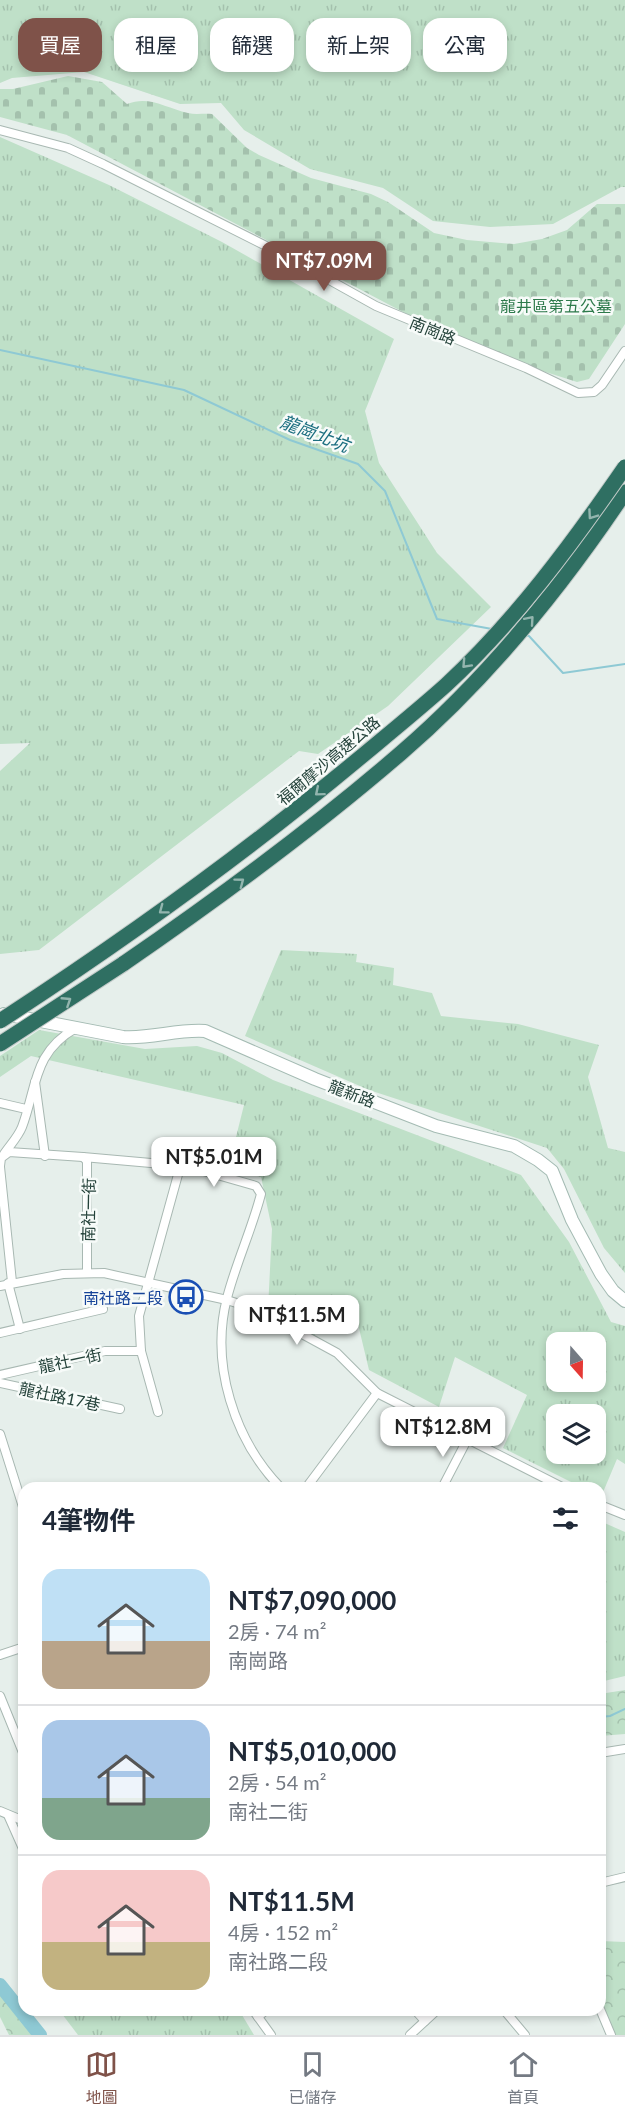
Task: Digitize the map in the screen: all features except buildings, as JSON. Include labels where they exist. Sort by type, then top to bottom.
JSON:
[{"type":"highway","name":"福爾摩沙高速公路","points":[[0,1021],[133,932],[291,815],[447,684],[517,610],[586,524],[625,467]]},
{"type":"highway","points":[[0,1044],[123,964],[240,883],[402,753],[461,696],[553,594],[625,492]]},
{"type":"street","name":"南崗路","points":[[0,130],[68,148],[288,257],[376,306],[526,368],[578,393],[594,392],[602,386],[625,351]]},
{"type":"street","name":"龍新路","points":[[0,1013],[139,1038],[186,1030],[205,1031],[315,1079],[436,1126],[514,1146],[552,1171],[585,1247],[607,1283],[625,1301]]},
{"type":"street","points":[[20,1329],[7,1284],[0,1166],[4,1154],[22,1128],[35,1077],[52,1047],[76,1028]]},
{"type":"street","points":[[35,1077],[45,1156]]},
{"type":"street","points":[[0,1103],[26,1110]]},
{"type":"street","name":"南社一街","points":[[4,1154],[9,1152],[83,1157],[88,1165],[87,1272]]},
{"type":"street","points":[[83,1157],[186,1166],[256,1186],[261,1194],[227,1299],[222,1352],[230,1402],[254,1455],[276,1482]]},
{"type":"street","points":[[158,1412],[141,1351],[140,1316],[146,1284],[179,1171],[186,1166]]},
{"type":"street","points":[[7,1284],[87,1272],[126,1276],[146,1284],[227,1299],[258,1310],[338,1353],[377,1394],[552,1482]]},
{"type":"street","points":[[0,1333],[103,1309]]},
{"type":"street","name":"龍社一街","points":[[0,1375],[105,1351],[141,1351]]},
{"type":"street","name":"龍社路17巷","points":[[0,1383],[120,1409]]},
{"type":"street","points":[[311,1482],[377,1394]]},
{"type":"street","points":[[0,1434],[18,1491]]},
{"type":"street","points":[[445,1482],[467,1440]]},
{"type":"street","points":[[606,1507],[625,1515]]},
{"type":"street","points":[[0,1654],[18,1649]]},
{"type":"street","points":[[0,1696],[18,1740]]},
{"type":"street","points":[[606,1752],[625,1749]]},
{"type":"street","points":[[4,1813],[18,1819]]},
{"type":"street","points":[[4,1813],[18,1840]]},
{"type":"street","points":[[606,1882],[625,1877]]},
{"type":"street","points":[[257,2016],[272,2035]]},
{"type":"street","points":[[420,2016],[424,2021]]},
{"type":"street","points":[[410,2035],[430,2016]]},
{"type":"street","points":[[509,2016],[525,2035]]},
{"type":"street","points":[[603,2016],[611,2035]]},
{"type":"green space","points":[[0,0],[625,0],[625,187],[621,187],[553,224],[490,227],[433,221],[383,188],[310,169],[244,130],[221,103],[180,104],[84,72],[12,78],[0,83]]},
{"type":"green space","name":"龍井區第五公墓","points":[[68,76],[102,82],[127,104],[143,101],[158,103],[188,113],[212,114],[247,148],[259,155],[311,178],[371,194],[388,202],[434,233],[467,240],[514,244],[542,239],[567,230],[597,204],[625,204],[625,324],[589,379],[577,382],[505,359],[439,331],[67,135],[0,117],[0,89],[13,89]]},
{"type":"green space","points":[[0,137],[109,185],[222,242],[394,339],[365,411],[379,463],[437,553],[491,607],[388,706],[318,754],[299,751],[39,950],[0,954],[0,771],[30,743],[0,744]]},
{"type":"green space","points":[[281,950],[357,954],[356,962],[394,968],[393,985],[432,993],[441,1016],[518,1024],[599,1045],[588,1077],[608,1148],[625,1152],[625,1273],[604,1248],[564,1169],[547,1148],[369,1090],[245,1036]]},
{"type":"green space","points":[[39,1030],[145,1049],[197,1046],[222,1053],[273,1080],[521,1175],[569,1242],[611,1322],[625,1326],[625,1464],[617,1459],[606,1485],[606,1482],[571,1482],[503,1448],[527,1395],[455,1357],[439,1407],[369,1370],[351,1295],[313,1301],[315,1337],[268,1309],[272,1229],[261,1177],[228,1169],[244,1105],[31,1056],[0,1077],[0,1056]]},
{"type":"green space","points":[[606,1524],[625,1532],[625,1676],[606,1681]]},
{"type":"green space","points":[[625,1690],[625,1734],[606,1736],[606,1693]]},
{"type":"green space","points":[[606,1941],[625,1942],[625,2035],[615,2035],[606,2012]]},
{"type":"green space","points":[[0,1994],[32,2035],[9,2035],[0,2017]]},
{"type":"green space","points":[[64,2016],[243,2016],[254,2035],[78,2035]]},
{"type":"waterway","name":"龍崗北坑","points":[[0,350],[184,390],[290,440],[358,464],[385,491],[437,619],[492,629]]},
{"type":"waterway","name":"龍崗北坑","points":[[524,635],[529,636],[563,673],[625,664]]},
{"type":"waterway","points":[[606,1716],[625,1709]]},
{"type":"waterway","points":[[0,1985],[18,2008]]},
{"type":"waterway","points":[[25,2016],[40,2035]]},
{"type":"place","name":"南社路二段","points":[[186,1297]]}]
